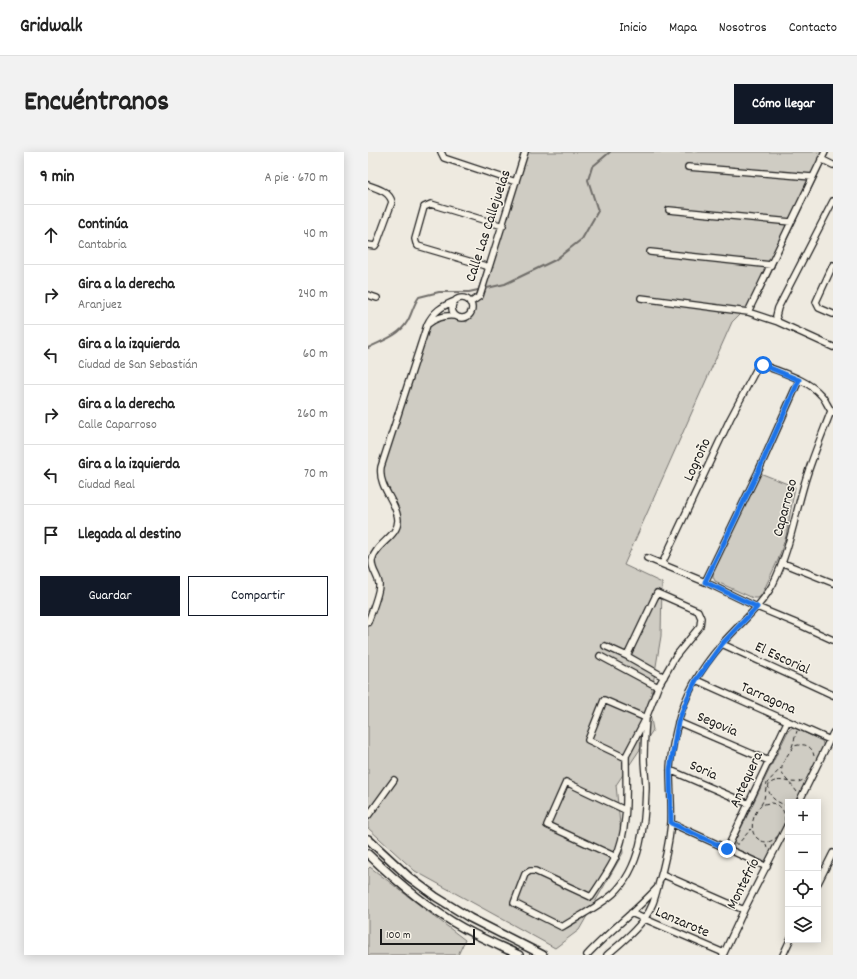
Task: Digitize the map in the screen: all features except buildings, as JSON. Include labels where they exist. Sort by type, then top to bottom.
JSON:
[{"type":"street","name":"Calle Las Callejuelas","points":[[470,303],[480,296],[525,152]]},
{"type":"street","points":[[748,312],[825,152]]},
{"type":"street","points":[[441,154],[444,158],[516,182]]},
{"type":"street","points":[[821,159],[833,164]]},
{"type":"street","points":[[688,167],[812,177]]},
{"type":"street","points":[[368,185],[388,193],[392,202],[377,243],[375,246],[368,245]]},
{"type":"street","points":[[778,322],[776,316],[778,308],[833,201]]},
{"type":"street","points":[[489,267],[418,246],[415,239],[424,207],[431,204],[503,226]]},
{"type":"street","points":[[669,210],[791,222]]},
{"type":"street","points":[[650,252],[771,264]]},
{"type":"street","points":[[833,265],[816,302],[818,307],[833,314]]},
{"type":"street","points":[[368,295],[377,298]]},
{"type":"street","points":[[368,622],[379,586],[378,578],[372,568],[372,560],[379,546],[396,530],[398,524],[398,517],[383,485],[381,478],[381,467],[426,325],[438,309],[444,305],[461,298],[464,298],[470,303],[471,312],[467,317],[460,319],[449,315],[440,317],[426,325]]},
{"type":"street","points":[[641,298],[748,312],[778,322],[833,348]]},
{"type":"street","points":[[454,316],[451,307],[455,301]]},
{"type":"street","name":"Logroño","points":[[662,564],[730,420],[757,368],[760,365],[763,365],[799,380]]},
{"type":"street","points":[[705,582],[758,472],[799,380],[820,394],[832,412]]},
{"type":"street","name":"Caparroso","points":[[609,953],[630,935],[644,920],[651,909],[662,874],[671,823],[670,770],[678,722],[696,680],[722,644],[757,607],[772,585],[783,563],[793,530],[804,483],[832,412]]},
{"type":"street","points":[[647,558],[705,582],[757,607],[833,640]]},
{"type":"street","points":[[783,563],[833,583]]},
{"type":"street","points":[[627,656],[657,593],[698,612],[701,618],[700,626],[675,657],[658,687],[646,718],[631,745],[626,758],[626,810],[622,840],[616,857],[591,898],[535,871],[530,871],[526,874],[514,903],[562,927],[599,905],[614,893],[629,874],[638,848],[644,822],[646,788],[644,757],[646,718]]},
{"type":"street","name":"El Escorial","points":[[722,644],[833,695]]},
{"type":"street","points":[[605,646],[627,656],[664,677]]},
{"type":"street","points":[[600,656],[658,687]]},
{"type":"street","name":"Tarragona","points":[[696,680],[830,740]]},
{"type":"street","points":[[626,758],[588,740],[604,700],[646,718]]},
{"type":"street","name":"Segovia","points":[[678,722],[769,761]]},
{"type":"street","name":"Antequera","points":[[728,847],[787,722]]},
{"type":"street","points":[[799,799],[833,733]]},
{"type":"street","name":"Soria","points":[[670,770],[749,804]]},
{"type":"street","points":[[368,816],[394,780]]},
{"type":"street","points":[[616,857],[547,825],[566,782],[626,810]]},
{"type":"street","points":[[671,823],[728,847],[767,867]]},
{"type":"street","name":"Montefrío","points":[[724,954],[744,910],[767,867],[785,824]]},
{"type":"street","points":[[368,839],[409,877],[436,897],[470,918],[542,955]]},
{"type":"street","points":[[821,877],[833,853]]},
{"type":"street","points":[[368,855],[400,885],[436,911],[463,928],[519,955]]},
{"type":"street","points":[[662,874],[744,910]]},
{"type":"street","points":[[587,955],[611,931],[648,899],[658,886]]},
{"type":"street","name":"Lanzarote","points":[[631,913],[724,954]]},
{"type":"street","points":[[783,955],[789,943]]},
{"type":"street","points":[[609,953],[618,955]]},
{"type":"path","points":[[728,847],[738,844],[752,828],[756,814],[764,800],[764,790],[767,783],[782,767],[794,744],[797,731],[796,725]]},
{"type":"path","points":[[790,751],[794,746],[805,744],[814,752],[815,757]]},
{"type":"path","points":[[782,767],[782,773],[797,792],[799,799]]},
{"type":"path","points":[[785,805],[774,800],[770,795],[768,784],[778,780],[800,782],[806,778]]},
{"type":"path","points":[[761,806],[770,803],[776,804],[785,814]]},
{"type":"path","points":[[752,828],[754,836],[759,841],[766,843],[772,842],[778,836],[785,824]]},
{"type":"shaded area","points":[[525,152],[829,152],[758,300],[745,309],[732,322],[624,565],[662,583],[661,636],[649,708],[653,730],[616,785],[623,853],[579,930],[555,948],[415,871],[368,828],[368,625],[380,584],[373,569],[374,558],[386,544],[399,523],[385,486],[382,469],[427,324],[438,312],[467,322]]},
{"type":"shaded area","points":[[760,473],[795,487],[786,536],[778,560],[761,596],[758,598],[753,598],[715,581],[713,573]]},
{"type":"shaded area","points":[[793,727],[822,741],[824,747],[798,799],[785,799],[785,824],[767,860],[763,861],[734,848],[734,843],[788,731]]},
{"type":"shaded area","points":[[370,867],[465,940],[458,955],[368,955],[368,869]]},
{"type":"waterway","points":[[368,348],[395,335],[404,327],[419,297],[439,292],[469,292],[505,284],[555,260],[582,239],[598,211],[588,180],[592,167],[610,152]]},
{"type":"route","points":[[727,849],[671,823],[670,770],[673,744],[678,722],[696,680],[722,644],[757,607],[705,582],[758,472],[799,380],[763,365]]}]
